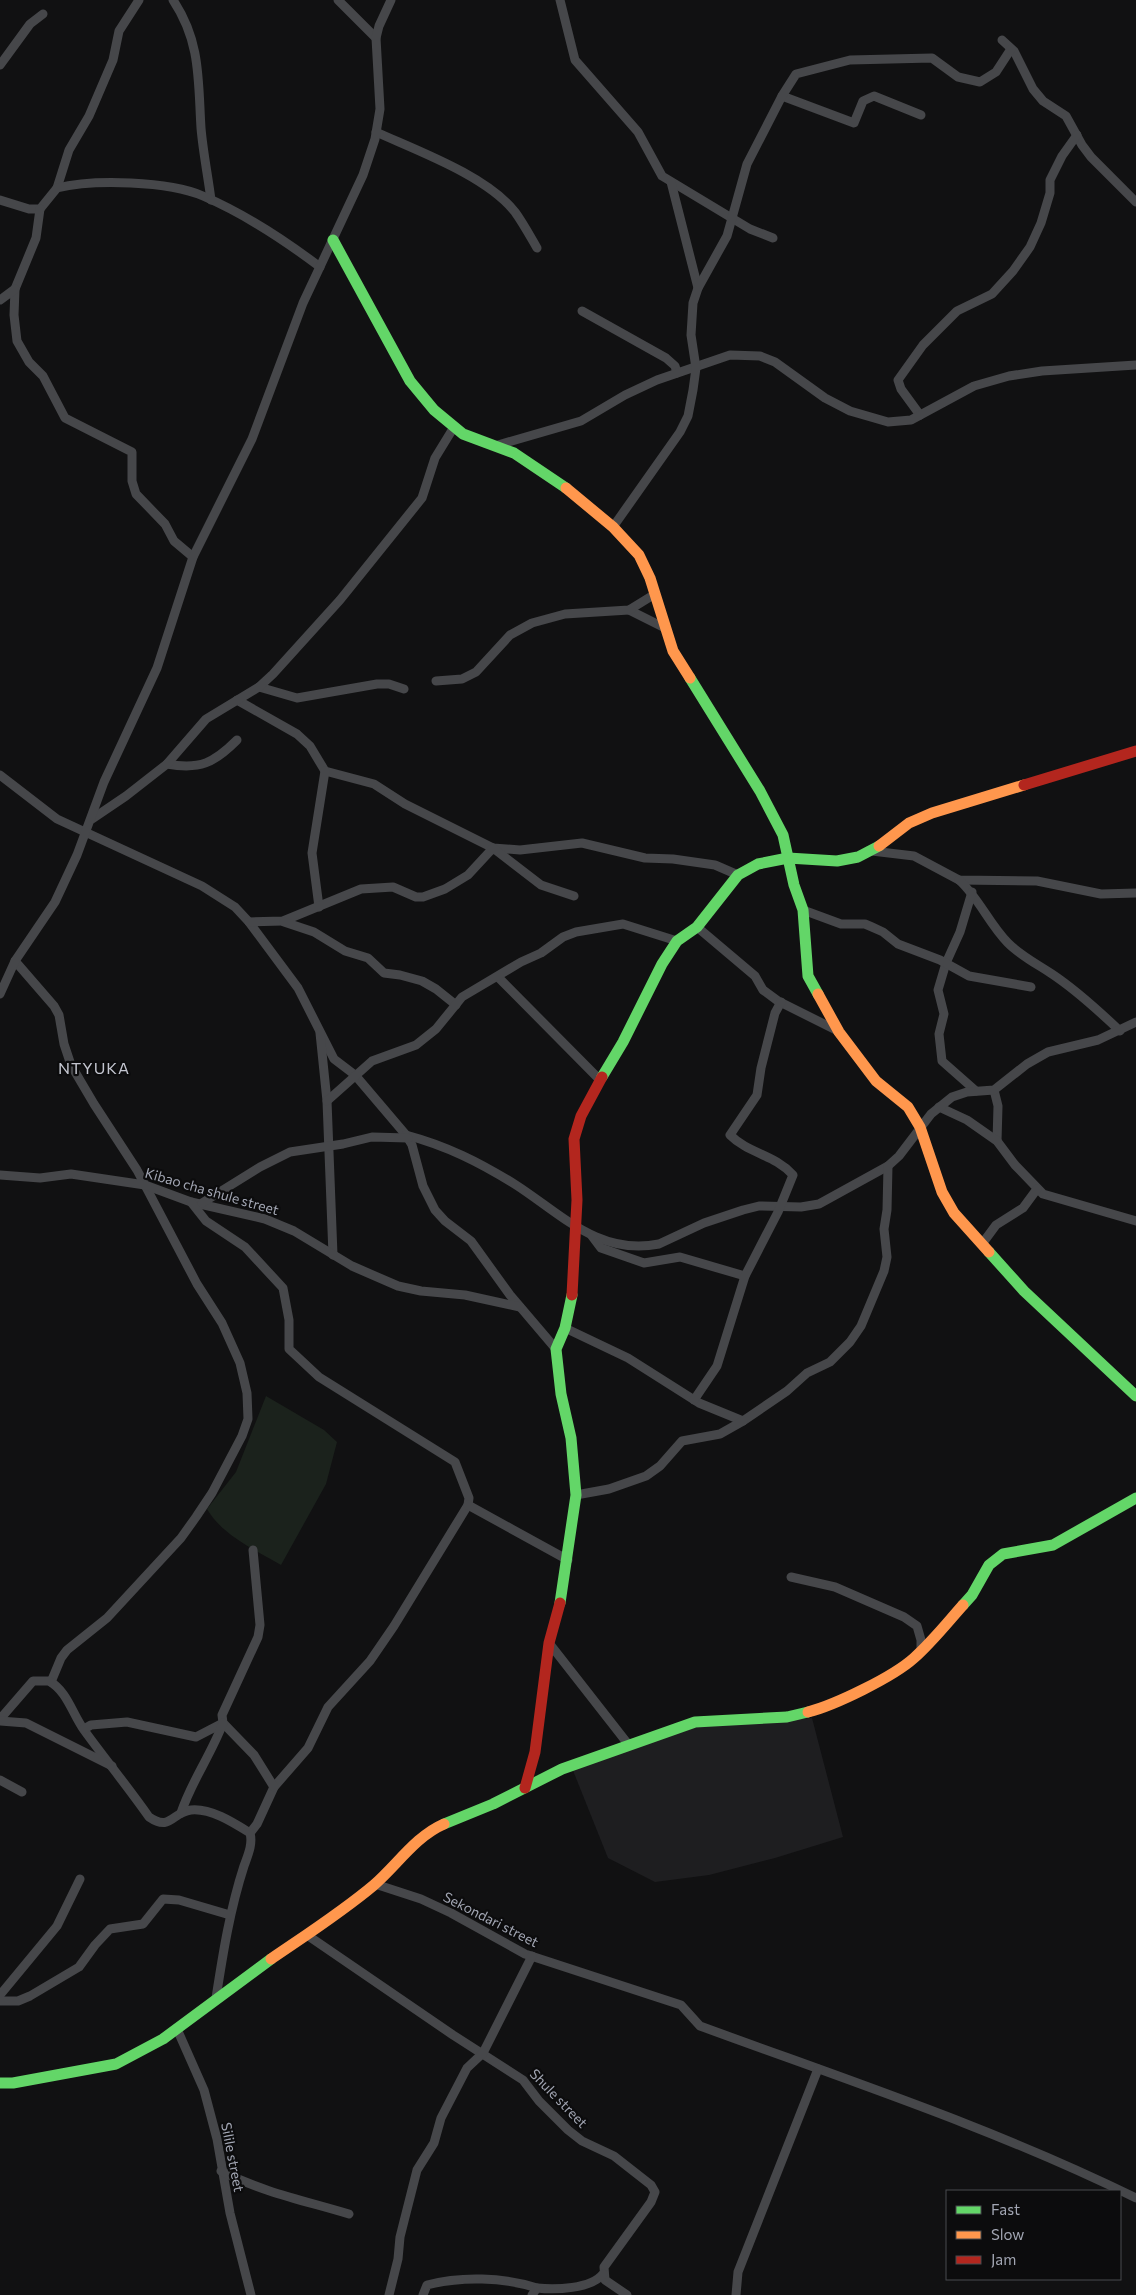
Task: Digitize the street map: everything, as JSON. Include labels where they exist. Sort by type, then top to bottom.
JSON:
[{"type":"street","points":[[139,0],[119,31],[113,60],[89,116],[69,150],[57,188],[40,210],[36,238],[15,289],[14,315],[17,341],[29,362],[43,376],[60,412],[65,418],[132,452],[132,481],[136,494],[165,524],[174,541],[193,557]]},
{"type":"street","points":[[173,0],[180,10],[196,49],[199,65],[202,136],[211,200]]},
{"type":"street","points":[[338,0],[376,38]]},
{"type":"street","points":[[0,994],[15,961],[54,902],[87,833],[104,782],[157,668],[193,557],[252,439],[294,324],[363,174],[376,132],[380,109],[376,38],[378,26],[391,0]]},
{"type":"street","points":[[560,0],[575,60],[638,132],[662,176],[750,229],[773,238]]},
{"type":"street","points":[[0,65],[30,24],[43,14]]},
{"type":"street","points":[[1002,40],[1020,60],[1033,89],[1043,101],[1066,116],[1091,157],[1136,202]]},
{"type":"street","points":[[613,527],[680,432],[688,416],[696,368],[691,335],[693,303],[698,288],[727,236],[739,186],[747,164],[782,96],[796,74],[850,60],[932,58],[958,77],[980,82],[996,72],[1011,49]]},
{"type":"street","points":[[782,96],[854,123],[863,101],[874,96],[921,114]]},
{"type":"street","points":[[376,132],[457,169],[492,190],[514,211],[537,248]]},
{"type":"street","points":[[920,415],[901,389],[898,380],[923,345],[957,311],[992,294],[1013,271],[1030,247],[1041,223],[1050,193],[1050,180],[1062,156],[1077,135]]},
{"type":"street","points":[[57,188],[116,181],[185,190],[211,200],[272,232],[320,267]]},
{"type":"street","points":[[671,182],[698,288]]},
{"type":"street","points":[[0,200],[29,209],[40,210]]},
{"type":"street","points":[[333,240],[410,381],[426,402],[454,427],[470,438],[498,445],[531,464],[613,527],[638,553],[646,567],[661,608],[665,628],[673,651],[764,798],[783,836],[794,885],[803,910],[808,976],[839,1032],[876,1081],[908,1107],[920,1126],[942,1192],[954,1213],[1024,1291],[1136,1396]]},
{"type":"street","points":[[0,300],[15,289]]},
{"type":"street","points":[[582,311],[666,358],[675,366],[677,373]]},
{"type":"street","points":[[498,445],[582,421],[625,395],[677,373],[730,355],[760,356],[775,362],[825,398],[850,411],[888,422],[911,420],[974,386],[1009,376],[1042,371],[1136,365]]},
{"type":"street","points":[[92,819],[126,796],[167,764],[206,719],[259,687],[340,600],[422,498],[436,458],[454,427]]},
{"type":"street","points":[[436,680],[462,679],[476,672],[510,635],[532,624],[565,614],[629,610],[655,594]]},
{"type":"street","points":[[629,610],[665,628]]},
{"type":"street","points":[[259,687],[297,698],[312,697],[364,685],[389,684],[404,689]]},
{"type":"street","points":[[237,700],[297,734],[310,746],[325,771],[336,776],[374,784],[412,808],[492,848],[541,885],[574,896]]},
{"type":"street","points":[[167,764],[179,767],[203,765],[224,753],[237,740]]},
{"type":"street","points":[[524,1788],[535,1752],[536,1727],[549,1643],[568,1560],[576,1495],[571,1438],[561,1394],[556,1349],[565,1328],[572,1302],[576,1229],[574,1139],[581,1116],[623,1042],[642,1001],[677,941],[697,927],[738,875],[758,864],[788,858],[837,861],[858,857],[872,851],[909,823],[932,813],[1136,751]]},
{"type":"street","points":[[319,907],[320,896],[312,853],[325,771]]},
{"type":"street","points":[[0,775],[48,814],[209,890],[231,904],[249,922],[298,988],[319,1025],[334,1059],[355,1075],[407,1136],[416,1156],[423,1186],[435,1210],[445,1221],[471,1241],[491,1271],[556,1349]]},
{"type":"street","points":[[492,848],[520,850],[582,843],[645,858],[673,859],[715,865],[738,875]]},
{"type":"street","points":[[249,922],[283,921],[361,889],[379,886],[393,886],[416,897],[432,894],[468,875],[492,848]]},
{"type":"street","points":[[872,851],[914,856],[958,880],[972,892],[1008,943],[1037,967],[1052,974],[1095,1008],[1120,1031]]},
{"type":"street","points":[[958,880],[1037,881],[1101,894],[1136,893]]},
{"type":"street","points":[[972,892],[960,932],[946,963],[938,993],[944,1014],[939,1034],[942,1059],[976,1091]]},
{"type":"street","points":[[803,910],[841,924],[865,924],[906,949],[946,963],[969,976],[1031,987]]},
{"type":"street","points":[[283,921],[314,932],[345,950],[368,958],[384,973],[400,975],[422,982],[436,989],[456,1005]]},
{"type":"street","points":[[328,1101],[372,1060],[416,1045],[436,1029],[462,998],[521,962],[541,953],[563,937],[576,932],[623,924],[677,941]]},
{"type":"street","points":[[697,927],[755,976],[763,990],[781,1002],[839,1032]]},
{"type":"street","points":[[15,961],[54,1006],[59,1015],[64,1044],[72,1065],[145,1185],[197,1284],[229,1336],[245,1377],[248,1419],[235,1450],[212,1492],[181,1538],[106,1618],[66,1650],[51,1682]]},
{"type":"street","points":[[498,977],[600,1080]]},
{"type":"street","points":[[694,1400],[716,1366],[745,1276],[793,1175],[783,1163],[738,1143],[730,1135],[757,1095],[761,1068],[775,1013],[781,1002]]},
{"type":"street","points":[[202,1204],[260,1167],[290,1152],[329,1144],[343,1144],[372,1136],[407,1136],[444,1146],[468,1157],[516,1186],[576,1229],[620,1244],[650,1246],[659,1244],[721,1216],[759,1206],[801,1207],[819,1204],[888,1166],[899,1156],[920,1126],[952,1097],[976,1091],[994,1090],[1027,1064],[1048,1052],[1098,1040],[1136,1022]]},
{"type":"street","points":[[319,1025],[328,1101],[333,1254]]},
{"type":"street","points":[[994,1090],[998,1106],[996,1141]]},
{"type":"street","points":[[939,1107],[967,1120],[996,1141],[1043,1194],[1136,1221]]},
{"type":"street","points":[[576,1495],[610,1489],[646,1476],[660,1466],[682,1441],[720,1434],[787,1391],[807,1373],[835,1358],[850,1342],[861,1326],[884,1271],[886,1257],[884,1230],[888,1166]]},
{"type":"street","name":"Kibao cha shule street","points":[[0,1175],[40,1178],[71,1174],[145,1185],[191,1202],[265,1219],[294,1231],[381,1280],[398,1286],[421,1291],[465,1295],[520,1307]]},
{"type":"street","points":[[982,1244],[996,1225],[1023,1208],[1037,1189]]},
{"type":"street","points":[[191,1202],[206,1221],[245,1247],[283,1288],[288,1320],[289,1350],[319,1377],[455,1462],[469,1498],[468,1506],[408,1605],[370,1661],[328,1707],[308,1748],[274,1787],[257,1824],[250,1832]]},
{"type":"street","points":[[590,1235],[601,1248],[644,1263],[680,1257],[745,1276]]},
{"type":"street","points":[[565,1328],[628,1358],[694,1400],[743,1421]]},
{"type":"street","points":[[0,2083],[13,2084],[116,2064],[156,2044],[216,1998],[307,1935],[375,1884],[430,1830],[493,1804],[562,1769],[628,1744],[695,1722],[787,1717],[820,1709],[881,1679],[912,1660],[921,1651],[972,1595],[982,1576],[996,1558],[1003,1554],[1053,1545],[1136,1498]]},
{"type":"street","points":[[468,1506],[568,1560]]},
{"type":"street","points":[[181,1813],[192,1786],[214,1748],[223,1723],[222,1715],[226,1704],[258,1637],[260,1624],[253,1550]]},
{"type":"street","points":[[791,1577],[835,1587],[904,1617],[917,1626],[921,1640],[921,1651]]},
{"type":"street","points":[[549,1643],[628,1744]]},
{"type":"street","points":[[0,1720],[33,1681],[51,1682],[64,1694],[84,1729],[149,1817],[156,1822],[166,1823],[181,1813],[190,1810],[209,1812],[250,1832]]},
{"type":"street","points":[[0,1720],[26,1723],[113,1766]]},
{"type":"street","points":[[84,1729],[96,1724],[127,1722],[196,1737],[223,1723]]},
{"type":"street","points":[[223,1723],[254,1755],[274,1787]]},
{"type":"street","points":[[0,1780],[22,1792]]},
{"type":"street","points":[[216,1998],[230,1915],[252,1843],[250,1832]]},
{"type":"street","points":[[0,1995],[57,1926],[80,1879]]},
{"type":"street","name":"Sekondari street","points":[[375,1884],[436,1906],[532,1956],[681,2005],[700,2026],[818,2069]]},
{"type":"street","points":[[0,2001],[18,2001],[30,1996],[78,1967],[110,1929],[143,1924],[162,1899],[179,1900],[230,1915]]},
{"type":"street","name":"Shule street","points":[[307,1935],[453,2035],[523,2080],[539,2101],[568,2130],[582,2141],[614,2156],[654,2188],[655,2192],[651,2202],[604,2267],[603,2274]]},
{"type":"street","points":[[389,2295],[398,2259],[400,2236],[417,2170],[434,2143],[441,2118],[467,2068],[483,2053],[532,1956]]},
{"type":"street","name":"Silile street","points":[[177,2029],[204,2090],[217,2139],[221,2171],[251,2295]]},
{"type":"street","points":[[736,2295],[738,2272],[818,2069],[1068,2165],[1120,2190]]},
{"type":"street","points":[[221,2171],[246,2184],[272,2193],[349,2214]]},
{"type":"street","points":[[1121,2191],[1136,2198]]},
{"type":"street","points":[[423,2295],[427,2285],[441,2281],[479,2279],[523,2284],[534,2292],[595,2282],[603,2274],[608,2283],[627,2295]]},
{"type":"shaded area","points":[[266,1396],[324,1430],[337,1442],[326,1484],[281,1565],[250,1548],[230,1534],[221,1527],[207,1509],[236,1472]]},
{"type":"shaded area","points":[[812,1718],[843,1837],[775,1858],[709,1875],[655,1882],[608,1858],[572,1768],[696,1727]]},
{"type":"traffic: fast","points":[[333,240],[410,381],[434,410],[463,434],[514,453],[566,488]]},
{"type":"traffic: fast","points":[[690,678],[760,791],[783,835],[794,885],[803,910],[808,976],[818,994]]},
{"type":"traffic: fast","points":[[602,1077],[623,1042],[662,964],[677,941],[697,927],[738,875],[758,864],[788,858],[837,861],[858,857],[879,846]]},
{"type":"traffic: fast","points":[[989,1252],[1024,1291],[1136,1396]]},
{"type":"traffic: fast","points":[[560,1603],[576,1495],[571,1438],[561,1394],[556,1349],[565,1328],[572,1295]]},
{"type":"traffic: fast","points":[[963,1605],[972,1595],[989,1565],[1003,1554],[1053,1545],[1136,1498]]},
{"type":"traffic: fast","points":[[444,1824],[493,1804],[562,1769],[695,1722],[787,1717],[808,1712]]},
{"type":"traffic: fast","points":[[0,2083],[13,2083],[116,2064],[163,2039],[271,1959]]},
{"type":"traffic: slow","points":[[566,488],[613,527],[639,555],[650,578],[673,651],[690,678]]},
{"type":"traffic: slow","points":[[879,846],[909,823],[932,813],[1024,785]]},
{"type":"traffic: slow","points":[[818,994],[839,1032],[876,1081],[908,1107],[920,1127],[942,1192],[954,1213],[989,1252]]},
{"type":"traffic: slow","points":[[808,1712],[863,1690],[905,1665],[927,1646],[963,1605]]},
{"type":"traffic: slow","points":[[271,1959],[362,1895],[424,1836],[444,1824]]},
{"type":"traffic: jam","points":[[1024,785],[1136,751]]},
{"type":"traffic: jam","points":[[572,1295],[577,1200],[574,1139],[581,1116],[602,1077]]},
{"type":"traffic: jam","points":[[525,1788],[535,1752],[549,1643],[560,1603]]},
{"type":"district","name":"NTYUKA","points":[[94,1067]]}]
